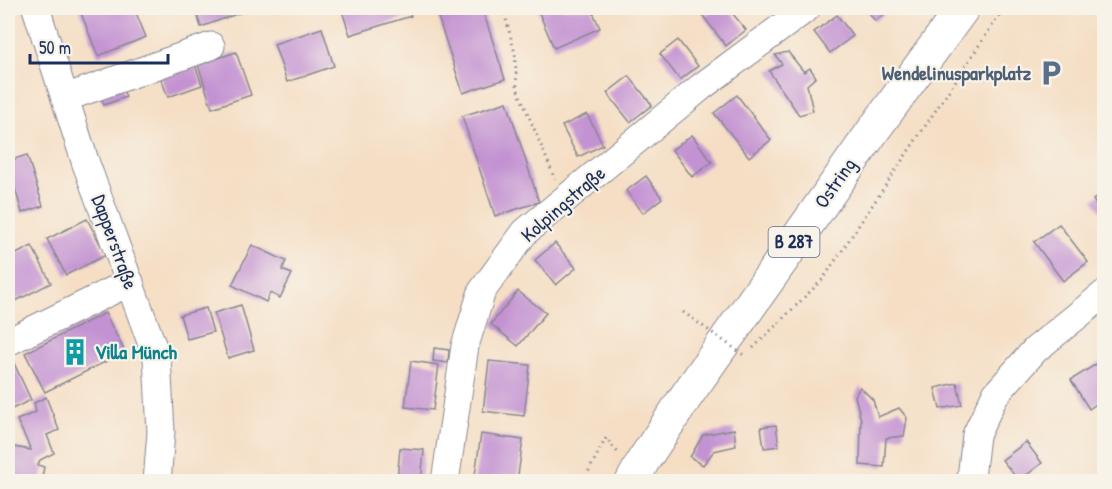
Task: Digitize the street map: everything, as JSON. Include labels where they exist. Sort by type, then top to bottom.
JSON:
[{"type":"main road","name":"Ostring","points":[[627,470],[643,460],[868,137],[963,8]]},
{"type":"street","name":"Dapperstraße","points":[[36,8],[85,161],[157,358],[161,432],[157,482]]},
{"type":"street","name":"Kolpingstraße","points":[[445,482],[465,346],[482,291],[525,232],[701,87],[807,8]]},
{"type":"street","points":[[64,98],[211,46]]},
{"type":"street","points":[[8,342],[130,282]]},
{"type":"street","points":[[972,482],[976,435],[995,395],[1035,350],[1104,294]]},
{"type":"path","points":[[503,8],[515,52],[517,88],[559,189],[567,199]]},
{"type":"path","points":[[753,348],[823,279],[1004,8]]},
{"type":"path","points":[[683,312],[745,356]]},
{"type":"path","points":[[583,482],[606,438],[627,470]]},
{"type":"building","points":[[79,8],[134,8],[146,37],[98,56]]},
{"type":"building","points":[[195,8],[240,8],[242,12],[201,27]]},
{"type":"building","points":[[341,8],[408,8],[411,16],[350,35]]},
{"type":"building","points":[[435,8],[482,8],[505,79],[463,93]]},
{"type":"building","points":[[537,8],[591,8],[600,28],[554,48]]},
{"type":"building","points":[[715,8],[728,8],[746,30],[726,46],[703,16]]},
{"type":"building","points":[[865,8],[892,8],[875,21]]},
{"type":"building","points":[[837,15],[853,36],[830,53],[814,32]]},
{"type":"building","points":[[322,28],[334,66],[287,82],[274,44]]},
{"type":"building","points":[[678,40],[698,66],[680,80],[660,54]]},
{"type":"building","points":[[236,52],[251,95],[212,108],[198,65]]},
{"type":"building","points":[[788,52],[804,72],[810,68],[816,77],[807,85],[813,111],[799,115],[769,71],[782,64],[775,55]]},
{"type":"building","points":[[193,59],[202,85],[168,97],[158,71]]},
{"type":"building","points":[[629,76],[652,105],[630,122],[607,93]]},
{"type":"building","points":[[120,82],[126,97],[104,105],[98,90]]},
{"type":"building","points":[[737,95],[771,140],[749,157],[714,113]]},
{"type":"building","points":[[507,102],[539,202],[495,216],[462,116]]},
{"type":"building","points":[[587,114],[603,145],[578,157],[562,126]]},
{"type":"building","points":[[692,135],[712,162],[692,177],[672,150]]},
{"type":"building","points":[[27,155],[43,206],[22,213],[15,188],[8,190],[8,161]]},
{"type":"building","points":[[646,176],[662,198],[643,213],[626,191]]},
{"type":"building","points":[[1104,191],[1104,216],[1093,200]]},
{"type":"building","points":[[87,219],[106,255],[66,275],[47,239]]},
{"type":"building","points":[[1059,224],[1088,262],[1063,281],[1034,242]]},
{"type":"building","points":[[555,243],[576,268],[556,285],[535,260]]},
{"type":"building","points":[[252,245],[286,261],[282,270],[292,274],[280,298],[270,293],[266,302],[232,285]]},
{"type":"building","points":[[32,246],[51,283],[10,304],[8,258]]},
{"type":"building","points":[[518,291],[546,313],[518,346],[491,324]]},
{"type":"building","points":[[241,305],[254,350],[228,358],[214,313]]},
{"type":"building","points":[[206,308],[213,332],[187,339],[180,315]]},
{"type":"building","name":"Villa Münch","points":[[105,313],[125,352],[45,392],[25,353]]},
{"type":"building","points":[[434,348],[449,350],[448,363],[433,361]]},
{"type":"building","points":[[12,359],[31,400],[8,411],[8,361]]},
{"type":"building","points":[[1104,359],[1104,399],[1089,409],[1071,380]]},
{"type":"building","points":[[411,361],[439,365],[433,410],[405,407]]},
{"type":"building","points":[[489,361],[530,365],[524,416],[483,411]]},
{"type":"building","points":[[957,383],[962,405],[940,409],[935,388]]},
{"type":"building","points":[[860,387],[873,400],[878,417],[899,408],[907,418],[904,436],[886,438],[884,467],[860,465],[861,420],[855,396]]},
{"type":"building","points":[[46,397],[59,430],[47,435],[54,453],[40,460],[38,465],[44,467],[41,482],[8,481],[8,446],[31,450],[17,420],[36,412],[34,403]]},
{"type":"building","points":[[776,425],[779,446],[764,448],[761,427]]},
{"type":"building","points":[[734,429],[736,446],[714,451],[703,465],[690,457],[703,435]]},
{"type":"building","points":[[481,434],[523,440],[517,482],[474,482]]},
{"type":"building","points":[[1026,442],[1042,463],[1019,481],[1002,460]]},
{"type":"building","points":[[400,448],[424,450],[421,482],[397,481]]},
{"type":"place","name":"Wendelinusparkplatz","points":[[1051,73]]},
{"type":"place","name":"Villa Münch","points":[[75,352]]}]
